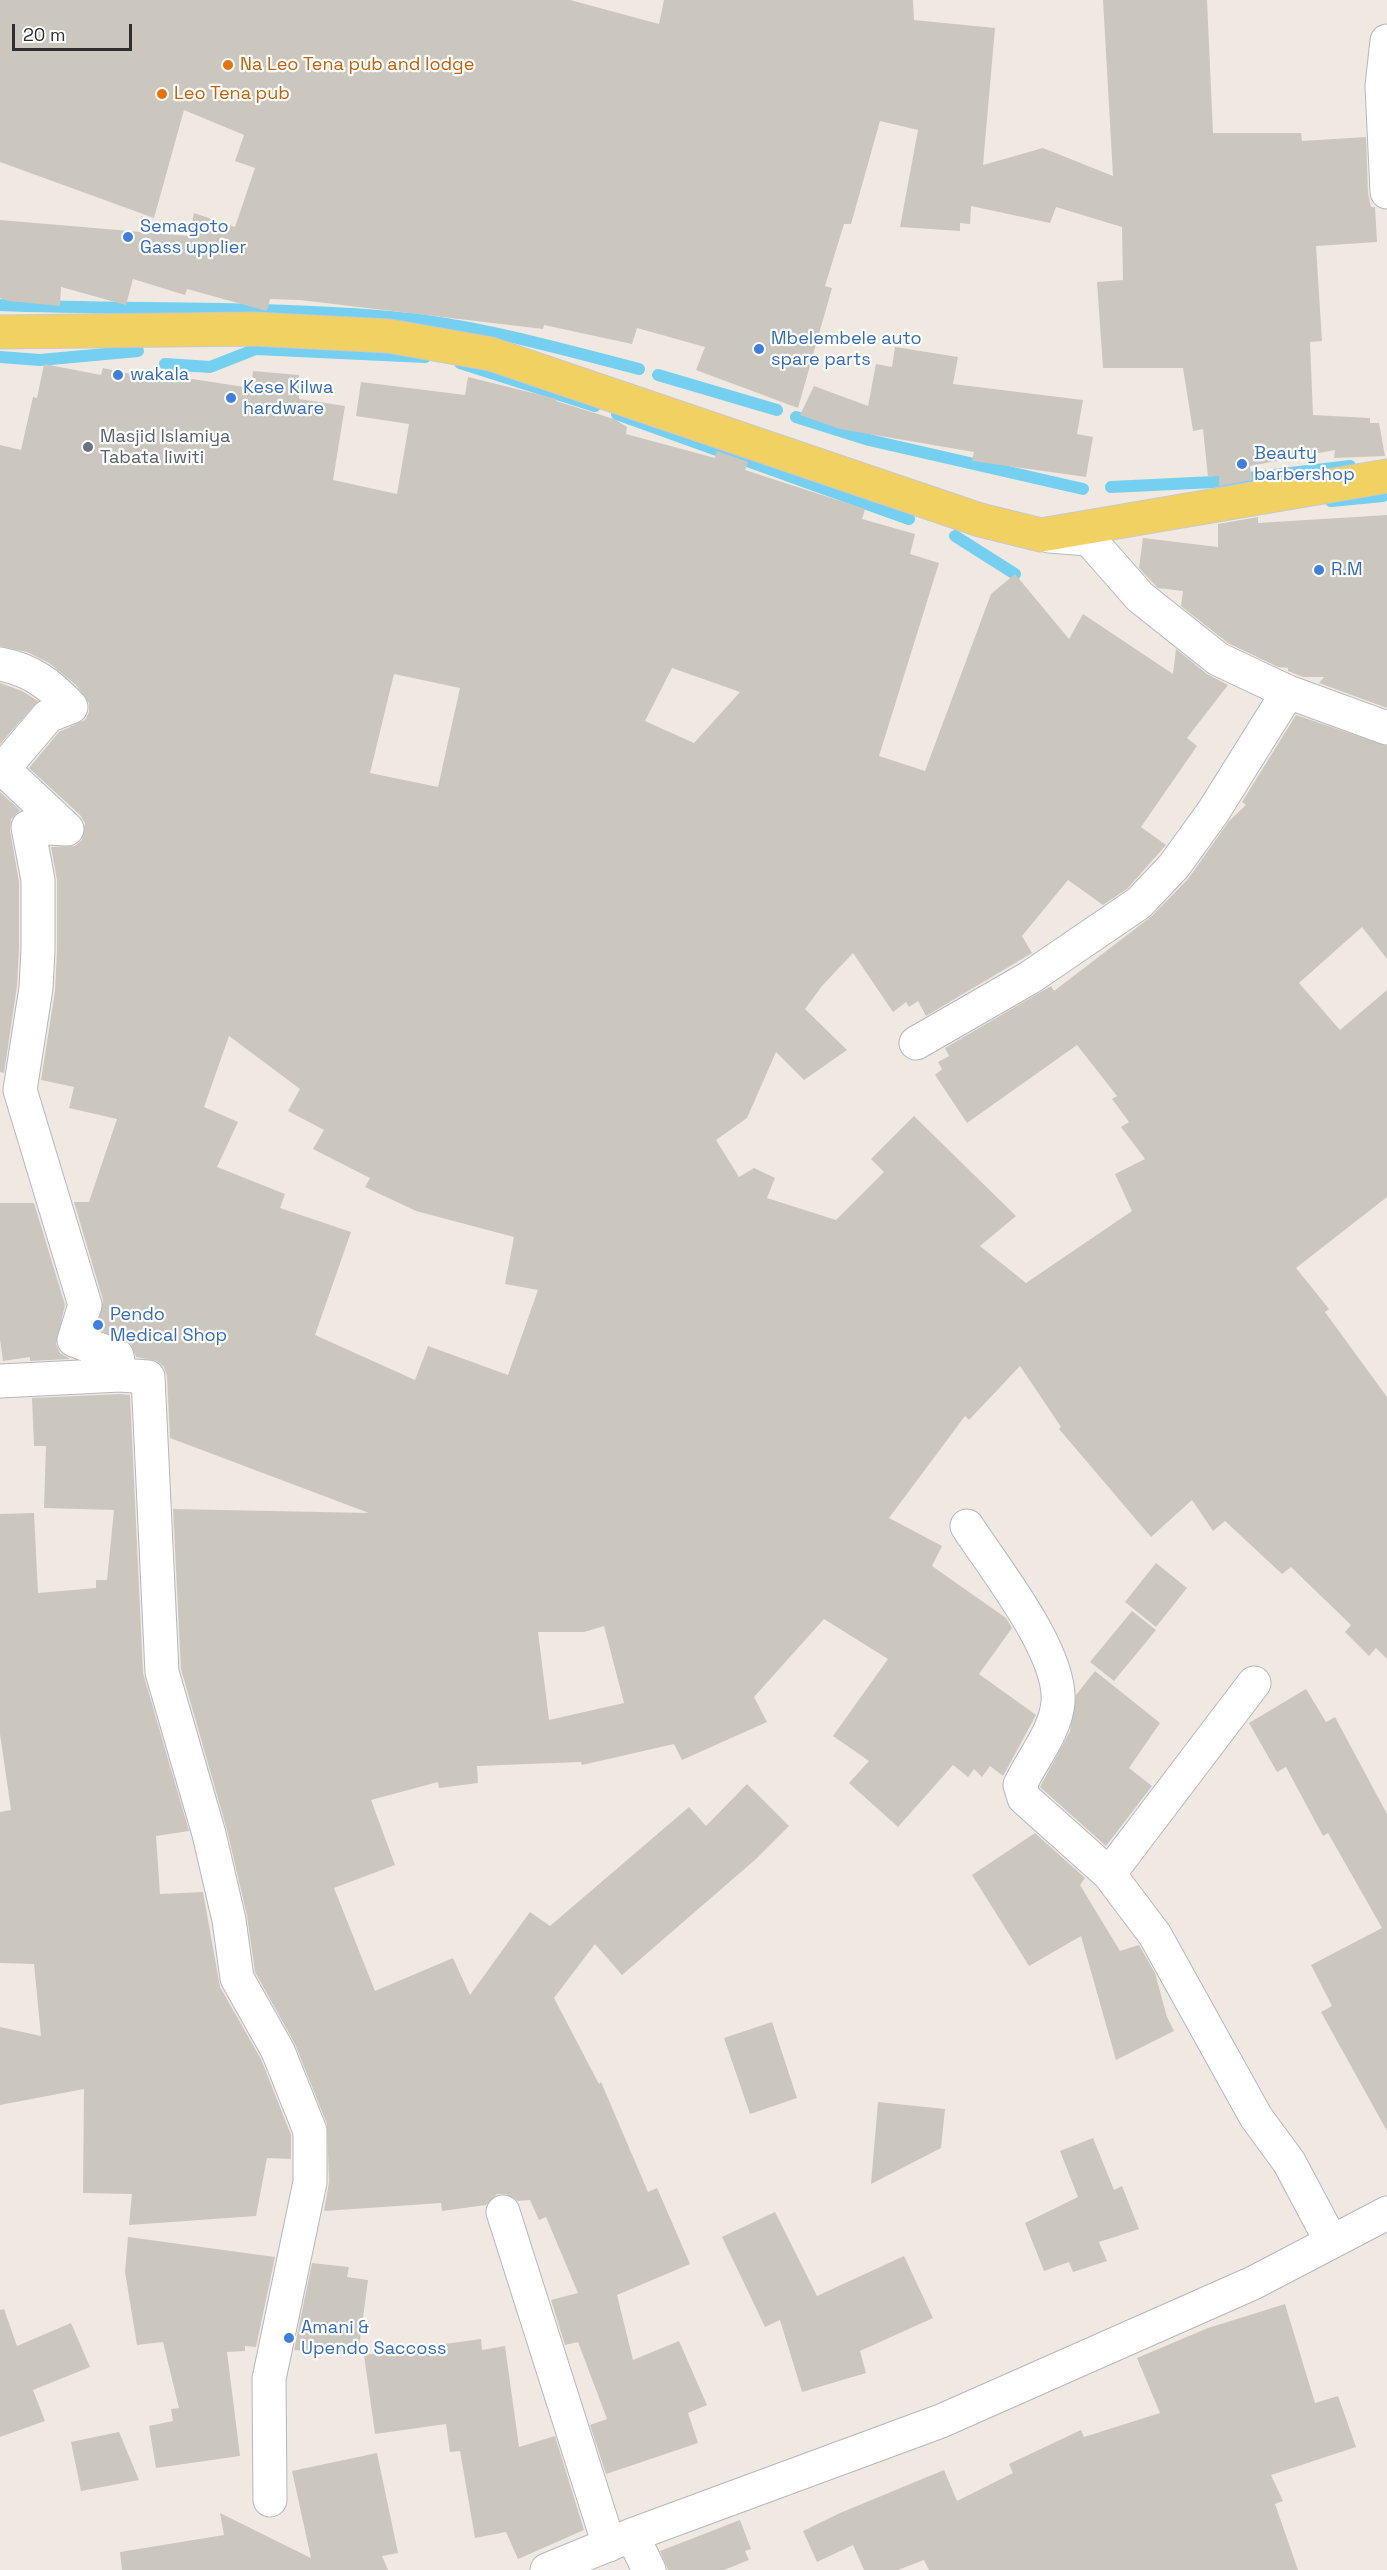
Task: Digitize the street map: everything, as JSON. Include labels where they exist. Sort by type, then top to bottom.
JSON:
[{"type":"main road","points":[[0,332],[254,329],[389,336],[491,354],[980,520],[1041,536],[1387,476]]},
{"type":"street","points":[[1387,42],[1382,86],[1387,192]]},
{"type":"street","points":[[1041,536],[1089,539],[1140,597],[1218,659],[1288,692],[1387,728]]},
{"type":"street","points":[[0,664],[23,668],[46,684],[71,707],[48,716],[3,769],[67,829],[28,827],[38,880],[38,949],[36,988],[20,1090],[85,1305],[74,1340],[117,1356],[120,1376]]},
{"type":"street","points":[[916,1043],[1029,978],[1139,903],[1174,866],[1213,812],[1288,692]]},
{"type":"street","points":[[0,1381],[148,1377],[162,1672],[209,1834],[229,1920],[237,1978],[278,2051],[310,2131],[310,2182],[269,2379],[270,2500]]},
{"type":"street","points":[[966,1526],[1040,1637],[1054,1672],[1058,1702],[1056,1713],[1053,1724],[1020,1785],[1024,1798],[1109,1874],[1155,1935],[1256,2116],[1289,2162],[1331,2241]]},
{"type":"street","points":[[1109,1874],[1254,1683]]},
{"type":"street","points":[[503,2212],[621,2540],[648,2570]]},
{"type":"street","points":[[547,2570],[621,2540],[941,2421],[1253,2283],[1387,2213]]},
{"type":"building","points":[[0,0],[570,0],[659,24],[664,0],[913,0],[914,20],[995,28],[983,165],[1043,148],[1113,176],[1103,0],[1207,0],[1213,133],[1301,133],[1302,141],[1366,137],[1368,193],[1371,207],[1375,207],[1377,242],[1316,246],[1322,341],[1310,342],[1313,415],[1370,418],[1370,423],[1379,423],[1385,456],[1334,458],[1335,450],[1250,466],[1252,480],[1219,486],[1219,476],[1208,477],[1203,429],[1193,431],[1183,368],[1103,368],[1097,282],[1123,280],[1122,227],[1056,207],[1050,223],[971,206],[970,224],[960,223],[960,231],[900,227],[918,130],[880,121],[851,224],[844,224],[825,286],[832,288],[798,408],[696,370],[705,347],[637,328],[632,344],[544,325],[543,329],[300,300],[270,299],[267,311],[187,289],[185,295],[133,279],[126,305],[61,287],[60,306],[8,301],[0,298],[0,220],[189,236],[194,213],[235,227],[255,168],[235,161],[244,135],[184,110],[154,218],[0,162]]},
{"type":"building","points":[[895,347],[958,357],[953,384],[1083,400],[1077,434],[1093,437],[1086,477],[972,461],[974,452],[840,429],[800,415],[814,386],[868,406],[876,364],[892,367]]},
{"type":"building","points":[[44,364],[101,375],[103,368],[140,376],[165,378],[166,375],[251,388],[253,371],[299,375],[299,399],[345,406],[333,480],[397,494],[409,424],[356,416],[361,382],[465,395],[468,377],[557,399],[556,401],[614,419],[627,427],[626,434],[715,458],[717,451],[748,462],[745,470],[865,509],[862,519],[915,534],[910,554],[939,563],[879,756],[925,771],[991,594],[1015,574],[1069,639],[1083,614],[1173,674],[1176,649],[1207,674],[1228,685],[1187,738],[1197,746],[1141,827],[1166,845],[1127,889],[1103,905],[1068,880],[1022,936],[1032,953],[926,1016],[918,1001],[909,1007],[906,1002],[893,1012],[853,953],[822,986],[805,1009],[847,1050],[804,1080],[776,1052],[747,1118],[716,1140],[739,1177],[754,1168],[775,1178],[767,1198],[836,1220],[884,1172],[871,1159],[914,1116],[1016,1216],[980,1246],[1026,1283],[1132,1211],[1115,1174],[1145,1159],[1121,1127],[1129,1122],[1112,1099],[1117,1096],[1077,1045],[967,1123],[935,1075],[942,1069],[938,1062],[949,1056],[945,1048],[1051,986],[1054,991],[1152,916],[1188,879],[1229,821],[1246,805],[1242,802],[1296,715],[1387,746],[1387,959],[1362,927],[1299,983],[1340,1030],[1387,990],[1387,1197],[1296,1268],[1329,1309],[1325,1312],[1387,1397],[1387,1659],[1376,1648],[1369,1656],[1345,1632],[1351,1625],[1291,1567],[1282,1574],[1225,1521],[1213,1531],[1192,1500],[1151,1537],[1059,1429],[1061,1427],[1020,1366],[969,1420],[965,1416],[889,1518],[942,1546],[932,1566],[1006,1618],[1012,1628],[979,1674],[1036,1715],[1003,1776],[990,1766],[982,1777],[974,1769],[968,1777],[953,1765],[898,1827],[849,1783],[869,1761],[833,1736],[888,1659],[824,1619],[754,1697],[767,1722],[682,1760],[674,1744],[582,1765],[581,1762],[477,1766],[478,1783],[439,1788],[438,1782],[371,1800],[395,1865],[334,1888],[375,1991],[453,1958],[470,1995],[530,1912],[550,1926],[689,1807],[706,1826],[747,1784],[789,1826],[756,1859],[622,1975],[595,1944],[554,1998],[599,2084],[601,2082],[648,2192],[657,2188],[690,2264],[617,2295],[633,2360],[679,2341],[707,2405],[688,2413],[698,2443],[606,2474],[590,2425],[607,2419],[578,2342],[565,2345],[551,2300],[578,2293],[546,2217],[539,2220],[530,2200],[518,2201],[506,2194],[497,2194],[486,2205],[442,2211],[441,2203],[324,2211],[329,2182],[327,2124],[295,2044],[255,1972],[247,1916],[227,1830],[181,1669],[173,1509],[369,1513],[170,1438],[167,1376],[164,1367],[157,1361],[136,1357],[131,1344],[97,1329],[103,1300],[74,1202],[89,1202],[117,1119],[69,1108],[74,1087],[41,1080],[55,991],[57,950],[57,880],[51,847],[75,846],[82,840],[85,823],[80,815],[29,768],[59,732],[85,720],[89,712],[89,703],[76,685],[49,663],[27,652],[0,646],[0,445],[21,450],[33,397],[37,398]],"holes":[[[672,668],[740,692],[694,743],[645,721]],[[394,674],[460,688],[438,787],[370,773]],[[229,1036],[300,1089],[288,1111],[324,1130],[313,1149],[370,1178],[365,1187],[416,1211],[514,1237],[505,1284],[538,1290],[508,1375],[428,1346],[415,1380],[315,1335],[351,1232],[280,1208],[285,1194],[217,1167],[238,1122],[204,1107]],[[604,1626],[624,1703],[549,1720],[538,1632],[584,1632]]]},
{"type":"building","points":[[1387,515],[1387,708],[1319,683],[1324,677],[1303,677],[1288,671],[1288,668],[1278,667],[1228,643],[1181,606],[1183,591],[1158,588],[1139,568],[1143,538],[1218,547],[1218,524],[1258,517],[1258,523]]},
{"type":"building","points":[[0,683],[22,691],[38,701],[0,744]]},
{"type":"building","points":[[0,792],[20,810],[11,819],[10,830],[19,882],[19,949],[17,986],[4,1073],[0,1072]]},
{"type":"building","points":[[0,1203],[34,1203],[65,1305],[56,1344],[60,1353],[70,1359],[30,1361],[30,1357],[3,1361],[0,1339]]},
{"type":"building","points":[[130,1395],[143,1673],[189,1831],[156,1836],[160,1894],[203,1892],[220,1987],[261,2059],[291,2135],[291,2159],[267,2158],[256,2216],[129,2225],[132,2194],[83,2193],[84,2089],[0,2105],[0,2027],[41,2036],[34,1964],[0,1963],[0,1812],[11,1810],[0,1734],[0,1514],[34,1513],[38,1593],[96,1588],[96,1580],[107,1580],[114,1510],[44,1508],[46,1446],[34,1446],[32,1398]]},
{"type":"building","points":[[1156,1563],[1187,1588],[1156,1627],[1125,1602]]},
{"type":"building","points":[[1132,1611],[1156,1630],[1114,1681],[1090,1662]]},
{"type":"building","points":[[1095,1671],[1160,1723],[1129,1768],[1152,1786],[1106,1846],[1040,1787],[1070,1731],[1076,1695]]},
{"type":"building","points":[[1306,1689],[1326,1722],[1335,1717],[1387,1814],[1387,2131],[1321,2012],[1332,2006],[1311,1965],[1382,1928],[1328,1833],[1323,1836],[1286,1767],[1277,1772],[1249,1723]]},
{"type":"building","points":[[1035,1833],[1085,1878],[1080,1885],[1120,1951],[1139,1945],[1155,1973],[1167,2017],[1174,2031],[1116,2060],[1081,1936],[1029,1966],[972,1875]]},
{"type":"building","points":[[772,2022],[797,2098],[750,2114],[724,2038]]},
{"type":"building","points":[[878,2102],[945,2109],[941,2148],[871,2184]]},
{"type":"building","points":[[1093,2138],[1114,2190],[1122,2186],[1139,2229],[1099,2242],[1107,2261],[1073,2272],[1069,2262],[1044,2271],[1025,2223],[1078,2197],[1060,2151]]},
{"type":"building","points":[[775,2212],[817,2296],[904,2256],[933,2318],[860,2351],[866,2373],[802,2392],[780,2320],[765,2327],[722,2237]]},
{"type":"building","points":[[128,2237],[275,2257],[256,2347],[245,2346],[245,2351],[227,2352],[240,2456],[156,2468],[149,2426],[173,2421],[171,2409],[179,2408],[163,2342],[137,2345],[125,2272]]},
{"type":"building","points":[[312,2263],[349,2267],[347,2277],[368,2280],[358,2355],[294,2350]]},
{"type":"building","points":[[1285,2304],[1315,2403],[1338,2396],[1356,2447],[1271,2475],[1283,2501],[1275,2504],[1298,2570],[929,2570],[924,2560],[898,2570],[864,2570],[853,2545],[817,2562],[803,2531],[840,2513],[944,2470],[957,2501],[1013,2473],[1009,2464],[1081,2430],[1084,2437],[1160,2413],[1137,2358],[1208,2328]]},
{"type":"building","points":[[4,2309],[17,2346],[71,2323],[90,2367],[33,2390],[45,2421],[0,2437],[0,2310]]},
{"type":"building","points":[[481,2339],[482,2350],[505,2346],[519,2447],[555,2436],[584,2530],[518,2559],[506,2532],[475,2538],[460,2451],[450,2452],[446,2424],[375,2434],[364,2355]]},
{"type":"building","points":[[119,2432],[139,2480],[81,2491],[71,2442]]},
{"type":"building","points":[[377,2453],[398,2553],[382,2556],[388,2570],[122,2570],[120,2552],[224,2535],[220,2513],[311,2558],[292,2471]]},
{"type":"building","points":[[740,2520],[751,2549],[745,2551],[749,2560],[724,2570],[668,2570],[660,2551]]},
{"type":"waterway","points":[[0,305],[244,310],[422,320],[485,331],[639,369]]},
{"type":"waterway","points":[[165,364],[210,367],[256,349],[425,357]]},
{"type":"waterway","points":[[0,357],[40,360],[138,351]]},
{"type":"waterway","points":[[460,363],[595,406]]},
{"type":"waterway","points":[[658,375],[777,410]]},
{"type":"waterway","points":[[617,414],[909,519]]},
{"type":"waterway","points":[[796,417],[869,440],[1083,489]]},
{"type":"waterway","points":[[1111,487],[1214,482],[1350,466]]},
{"type":"waterway","points":[[1331,501],[1383,496]]},
{"type":"waterway","points":[[955,536],[1015,574]]},
{"type":"place","name":"Na Leo Tena pub and lodge","points":[[228,65]]},
{"type":"place","name":"Leo Tena pub","points":[[162,94]]},
{"type":"place","name":"Semagoto Gass upplier","points":[[128,237]]},
{"type":"place","name":"Mbelembele auto spare parts","points":[[759,349]]},
{"type":"place","name":"wakala","points":[[118,375]]},
{"type":"place","name":"Kese Kilwa hardware","points":[[231,398]]},
{"type":"place","name":"Masjid Islamiya Tabata liwiti","points":[[88,447]]},
{"type":"place","name":"Beauty barbershop","points":[[1242,464]]},
{"type":"place","name":"R.M","points":[[1319,570]]},
{"type":"place","name":"Pendo Medical Shop","points":[[98,1325]]},
{"type":"place","name":"Amani & Upendo Saccoss","points":[[289,2338]]}]
